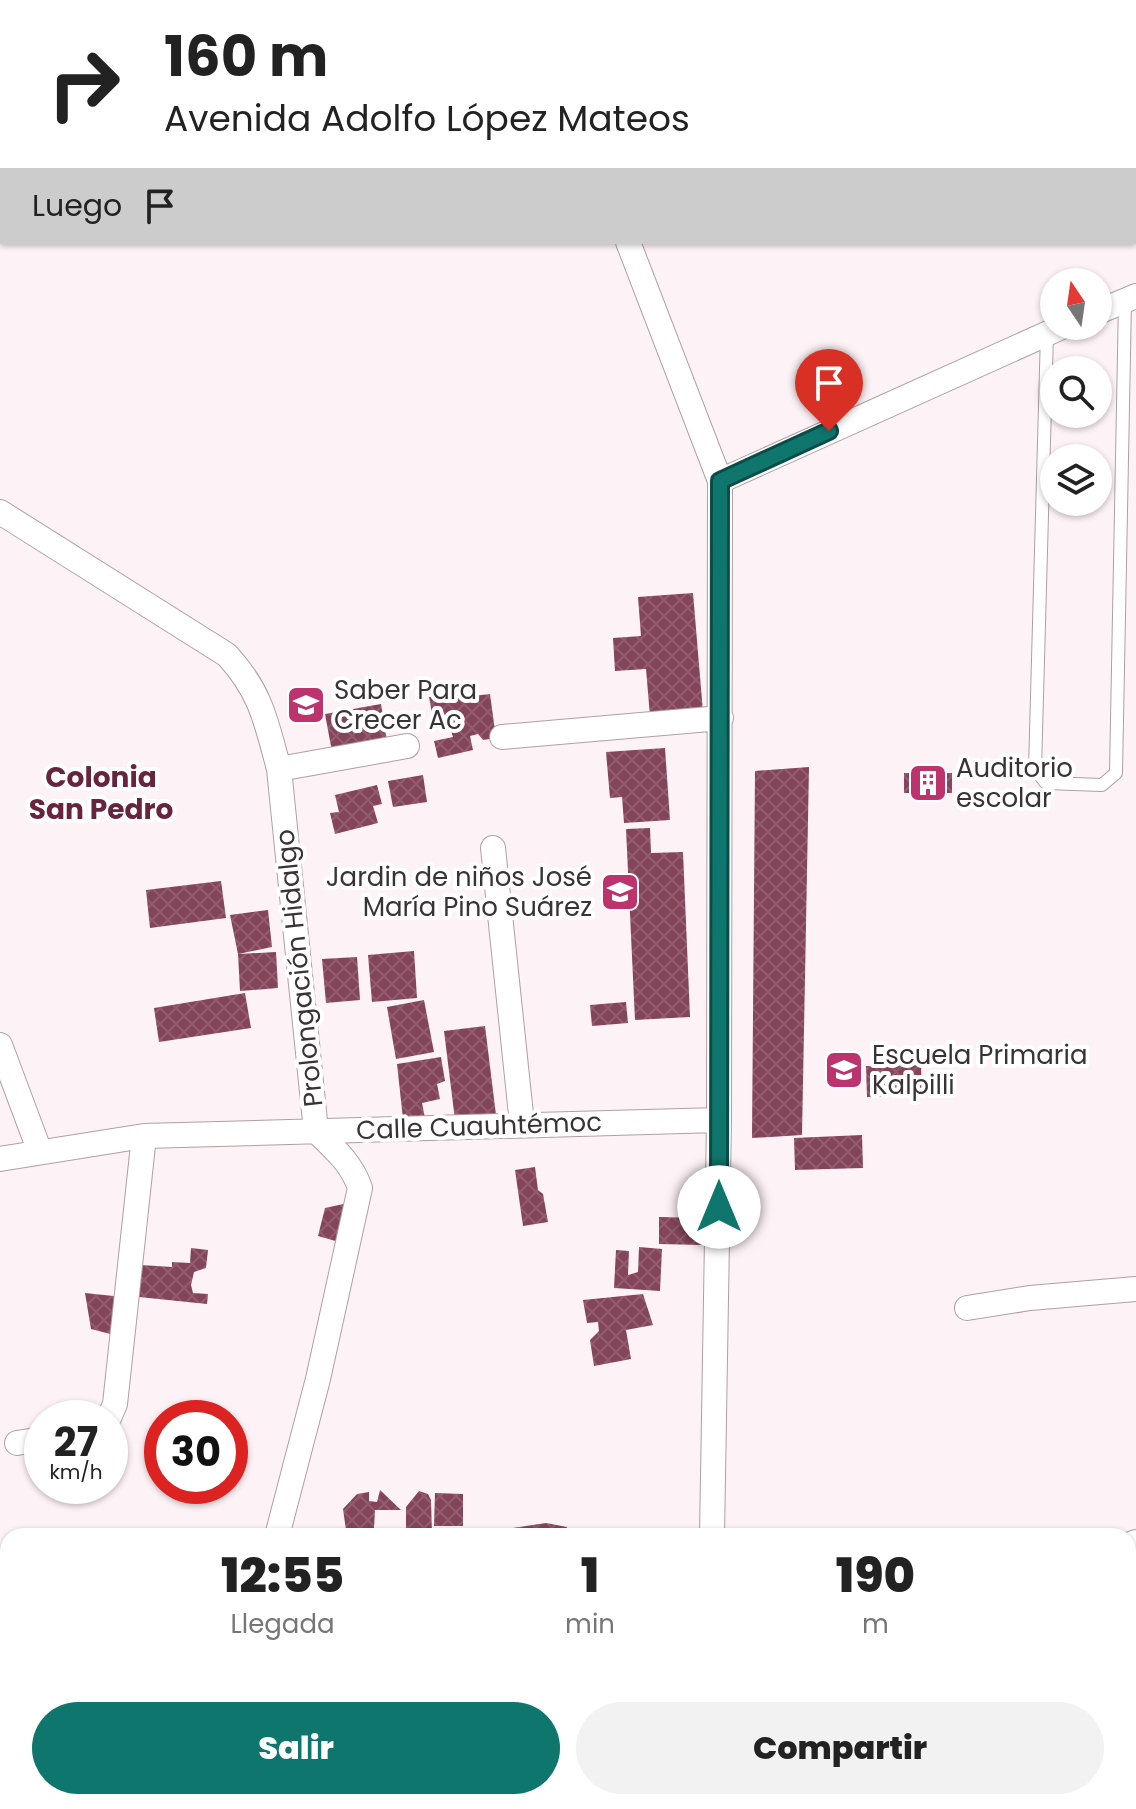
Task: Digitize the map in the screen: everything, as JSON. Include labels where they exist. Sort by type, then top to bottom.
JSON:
[{"type":"street","points":[[629,244],[720,481],[719,1120],[712,1528]]},
{"type":"street","points":[[1112,306],[1131,298]]},
{"type":"street","points":[[720,481],[1040,337]]},
{"type":"street","name":"Prolongación Hidalgo","points":[[0,512],[227,655],[247,677],[264,710],[279,769],[316,1131],[344,1158],[355,1173],[360,1188],[318,1379],[279,1528]]},
{"type":"street","points":[[502,737],[721,718]]},
{"type":"street","points":[[279,769],[407,746]]},
{"type":"street","points":[[493,848],[522,1124]]},
{"type":"street","points":[[0,1045],[40,1152]]},
{"type":"street","name":"Calle Cuauhtémoc","points":[[0,1159],[144,1136],[719,1120]]},
{"type":"street","points":[[115,1400],[144,1136]]},
{"type":"street","points":[[967,1308],[1030,1298],[1136,1289]]},
{"type":"street","points":[[17,1443],[24,1442]]},
{"type":"lane","points":[[1056,340],[1035,769],[1046,783],[1102,785],[1116,773],[1131,298]]},
{"type":"building","points":[[693,593],[703,712],[650,716],[646,669],[615,671],[613,638],[641,636],[638,597]]},
{"type":"building","points":[[490,694],[496,738],[483,740],[478,734],[470,736],[473,750],[438,758],[434,741],[453,737],[446,717],[433,719],[429,697],[442,695],[447,699]]},
{"type":"building","points":[[381,704],[388,747],[333,757],[325,714]]},
{"type":"building","points":[[665,748],[670,820],[624,823],[622,797],[610,798],[606,752]]},
{"type":"building","points":[[809,767],[802,1135],[752,1138],[755,771]]},
{"type":"building","name":"Auditorio escolar","points":[[904,773],[952,773],[952,793],[904,793]]},
{"type":"building","points":[[423,775],[427,802],[393,807],[388,781]]},
{"type":"building","points":[[377,785],[382,804],[373,806],[378,823],[335,834],[330,813],[339,812],[335,795]]},
{"type":"building","points":[[650,828],[651,853],[683,852],[690,1017],[635,1020],[626,829]]},
{"type":"building","points":[[221,881],[226,918],[150,928],[146,890]]},
{"type":"building","points":[[268,910],[272,947],[238,954],[230,915]]},
{"type":"building","points":[[414,951],[417,998],[372,1002],[368,955]]},
{"type":"building","points":[[276,952],[278,988],[240,991],[238,954]]},
{"type":"building","points":[[357,957],[360,1000],[326,1003],[322,959]]},
{"type":"building","points":[[245,993],[251,1028],[159,1042],[154,1008]]},
{"type":"building","points":[[424,1000],[434,1052],[396,1059],[387,1007]]},
{"type":"building","points":[[626,1002],[628,1023],[592,1026],[590,1005]]},
{"type":"building","points":[[485,1026],[496,1115],[455,1120],[444,1031]]},
{"type":"building","points":[[441,1057],[445,1081],[437,1084],[440,1099],[422,1103],[425,1118],[403,1119],[397,1064]]},
{"type":"building","points":[[921,1065],[922,1095],[867,1097],[866,1066]]},
{"type":"building","points":[[862,1135],[863,1168],[795,1170],[794,1138]]},
{"type":"building","points":[[535,1167],[548,1222],[523,1226],[515,1170]]},
{"type":"building","points":[[348,1203],[339,1242],[318,1236],[325,1208]]},
{"type":"building","points":[[659,1217],[702,1218],[702,1245],[659,1244]]},
{"type":"building","points":[[639,1247],[662,1249],[660,1291],[614,1288],[616,1250],[629,1251],[628,1275],[638,1272]]},
{"type":"building","points":[[191,1248],[208,1250],[206,1268],[194,1272],[191,1285],[193,1293],[208,1294],[207,1304],[139,1297],[141,1265],[172,1267],[172,1262],[190,1263]]},
{"type":"building","points":[[85,1293],[123,1297],[118,1336],[91,1329]]},
{"type":"building","points":[[643,1294],[653,1325],[626,1330],[631,1359],[594,1366],[590,1340],[599,1331],[598,1322],[587,1323],[583,1300]]},
{"type":"building","points":[[380,1490],[401,1510],[375,1510],[374,1528],[346,1528],[343,1509],[357,1494],[369,1492],[369,1501],[377,1502]]},
{"type":"building","points":[[419,1491],[428,1494],[432,1528],[406,1528],[406,1507]]},
{"type":"building","points":[[435,1493],[463,1494],[463,1526],[434,1526]]},
{"type":"building","points":[[546,1523],[567,1528],[513,1528]]},
{"type":"place","name":"Saber Para Crecer Ac","points":[[306,705]]},
{"type":"place","name":"Auditorio escolar","points":[[928,783]]},
{"type":"place","name":"Jardin de niños José María Pino Suárez","points":[[620,892]]},
{"type":"place","name":"Escuela Primaria Kalpilli","points":[[844,1070]]},
{"type":"district","name":"Colonia San Pedro","points":[[101,793]]},
{"type":"route","points":[[719,1207],[720,481],[829,431]]}]
